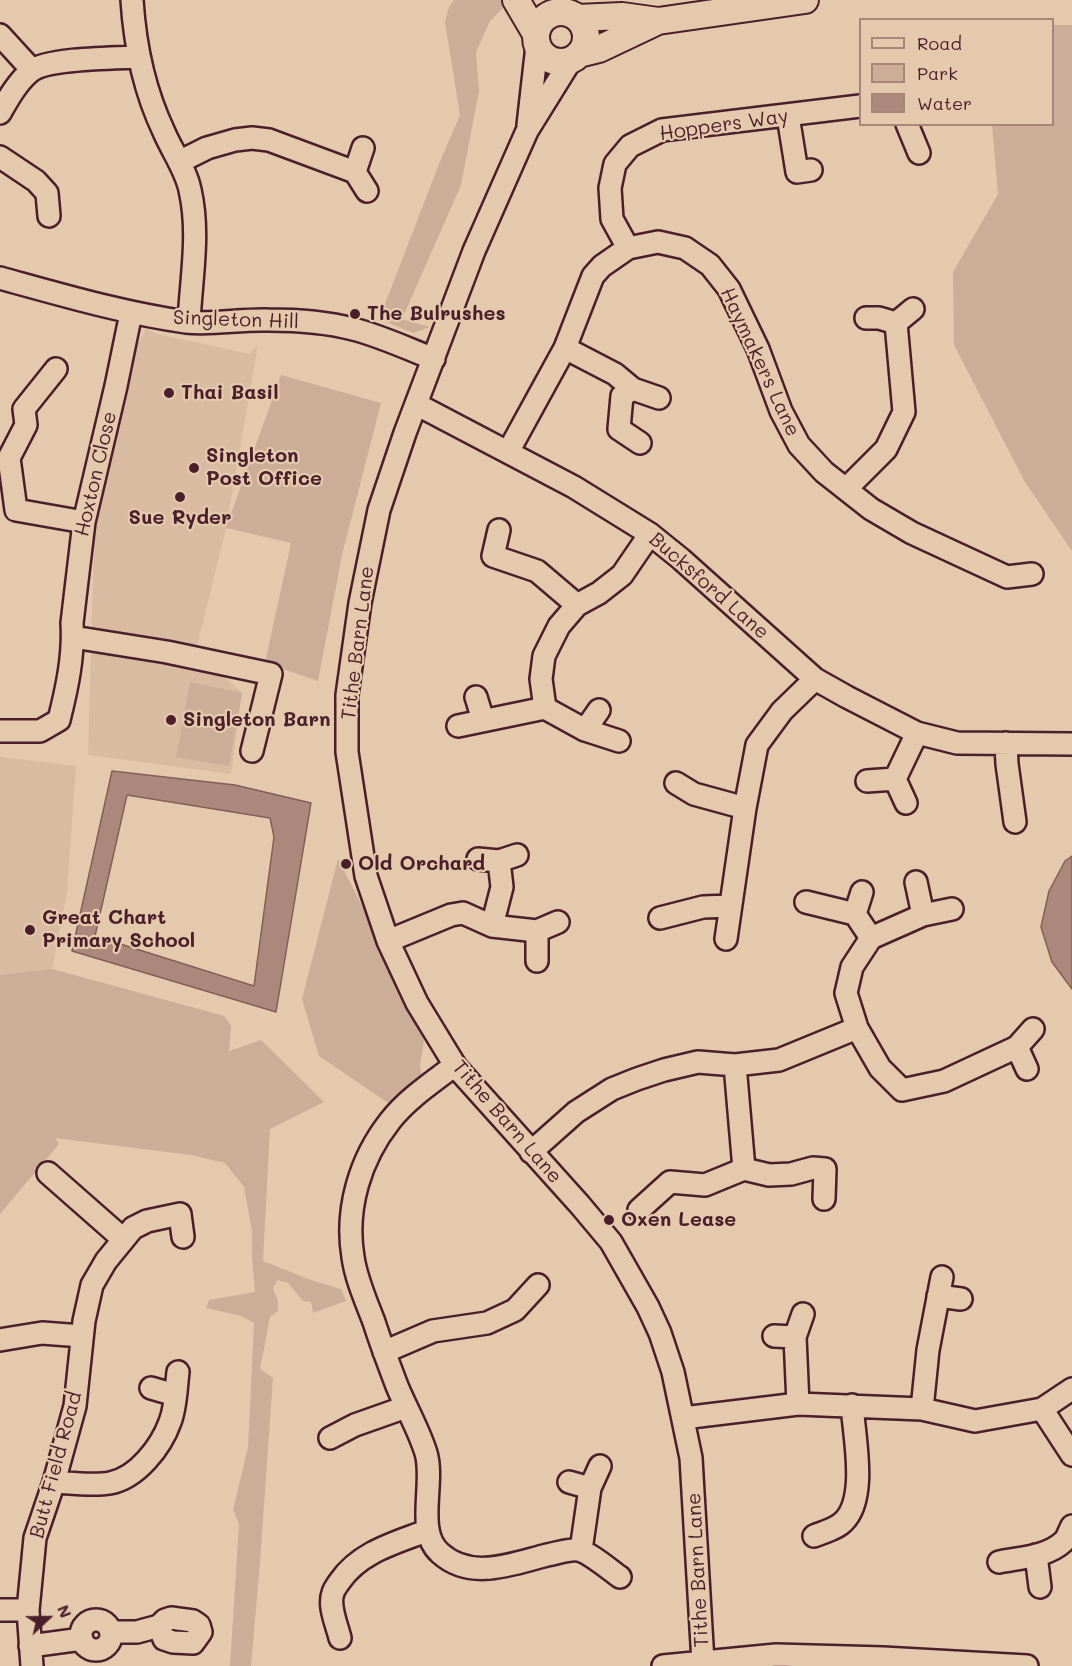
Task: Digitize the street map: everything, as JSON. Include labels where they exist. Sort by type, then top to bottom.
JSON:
[{"type":"main road","points":[[516,0],[541,53],[555,62],[599,49],[658,21]]},
{"type":"main road","points":[[536,40],[537,27],[547,16],[565,10],[658,21],[805,0]]},
{"type":"main road","points":[[565,10],[583,24],[586,40],[575,57]]},
{"type":"street","points":[[132,0],[138,57],[149,98],[190,188],[194,213],[189,322]]},
{"type":"street","points":[[0,34],[32,70]]},
{"type":"street","name":"Tithe Barn Lane","points":[[527,131],[536,40]]},
{"type":"street","points":[[0,113],[32,70],[59,63],[138,57]]},
{"type":"street","name":"Tithe Barn Lane","points":[[575,57],[527,131],[474,251],[379,510],[360,603],[346,709],[347,752],[366,876],[388,941],[417,1003],[455,1065],[611,1242],[660,1333],[673,1372],[691,1458],[703,1662]]},
{"type":"street","name":"Hoppers Way","points":[[628,248],[612,219],[610,188],[615,164],[630,146],[662,130],[859,106]]},
{"type":"street","points":[[788,116],[797,172],[811,170]]},
{"type":"street","points":[[908,126],[919,153]]},
{"type":"street","points":[[179,162],[222,143],[252,138],[269,140],[355,172],[367,191]]},
{"type":"street","points":[[355,172],[363,148]]},
{"type":"street","points":[[0,157],[36,182],[47,193],[49,216]]},
{"type":"street","name":"Haymakers Lane","points":[[508,452],[565,348],[593,276],[602,266],[628,248],[658,242],[685,248],[710,265],[729,289],[758,349],[781,411],[799,445],[824,472],[871,509],[912,533],[1007,577],[1032,574]]},
{"type":"street","name":"Singleton Hill","points":[[0,278],[131,313],[189,322],[266,320],[320,323],[373,335],[434,359]]},
{"type":"street","points":[[896,323],[913,309]]},
{"type":"street","name":"Hoxton Close","points":[[0,730],[40,731],[59,720],[68,681],[73,637],[72,622],[84,522],[131,313]]},
{"type":"street","points":[[866,318],[879,318],[896,323]]},
{"type":"street","points":[[847,488],[886,449],[904,412],[896,323]]},
{"type":"street","points":[[565,348],[615,374],[633,389],[659,398]]},
{"type":"street","points":[[56,369],[24,409],[26,425],[9,458],[16,510],[84,522]]},
{"type":"street","points":[[633,389],[622,396],[619,429],[640,443]]},
{"type":"street","name":"Bucksford Lane","points":[[416,404],[574,486],[650,534],[734,605],[815,679],[917,733],[957,743],[1054,746],[1072,744]]},
{"type":"street","points":[[499,530],[493,556],[537,571],[577,605]]},
{"type":"street","points":[[545,708],[541,679],[544,656],[559,626],[577,605],[599,593],[622,575],[650,534]]},
{"type":"street","points":[[73,637],[167,652],[271,674],[252,752]]},
{"type":"street","points":[[726,939],[745,808],[757,745],[782,711],[815,679]]},
{"type":"street","points":[[476,697],[483,720]]},
{"type":"street","points":[[458,726],[545,708],[585,730],[619,741]]},
{"type":"street","points":[[585,730],[598,710]]},
{"type":"street","points":[[895,779],[917,733]]},
{"type":"street","points":[[1006,743],[1016,822]]},
{"type":"street","points":[[867,782],[895,779]]},
{"type":"street","points":[[895,779],[906,803]]},
{"type":"street","points":[[676,783],[694,794],[745,808]]},
{"type":"street","points":[[492,926],[502,887],[498,858]]},
{"type":"street","points":[[916,882],[923,915]]},
{"type":"street","points":[[855,914],[862,892]]},
{"type":"street","points":[[806,902],[855,914],[871,939]]},
{"type":"street","points":[[660,918],[703,907],[730,906]]},
{"type":"street","points":[[952,909],[923,915],[871,939],[852,967],[846,993],[858,1028],[880,1068],[905,1099],[1017,1047],[1033,1029]]},
{"type":"street","points":[[388,941],[409,931],[463,913],[492,926],[537,931],[558,922]]},
{"type":"street","points":[[537,931],[537,961]]},
{"type":"street","points":[[531,1152],[576,1112],[612,1089],[626,1083],[664,1070],[698,1062],[735,1065],[779,1060],[858,1028]]},
{"type":"street","points":[[1017,1047],[1027,1069]]},
{"type":"street","points":[[455,1065],[405,1105],[390,1121],[365,1161],[356,1188],[351,1226],[353,1258],[384,1352],[426,1454],[429,1489],[426,1531],[438,1552],[456,1564],[471,1568],[495,1569],[568,1550],[581,1550],[620,1577]]},
{"type":"street","points":[[735,1065],[744,1168]]},
{"type":"street","points":[[639,1210],[670,1182],[705,1185],[744,1168],[769,1175],[791,1174],[813,1168],[825,1169],[824,1199]]},
{"type":"street","points":[[48,1173],[123,1239]]},
{"type":"street","name":"Butt Field Road","points":[[31,1656],[28,1610],[35,1538],[54,1482],[75,1406],[82,1336],[92,1285],[106,1261],[137,1225],[180,1214],[183,1237]]},
{"type":"street","points":[[384,1352],[433,1331],[487,1323],[515,1310],[538,1285]]},
{"type":"street","points":[[922,1409],[928,1350],[940,1287],[961,1299]]},
{"type":"street","points":[[798,1404],[795,1337],[803,1314]]},
{"type":"street","points":[[0,1340],[42,1333],[82,1336]]},
{"type":"street","points":[[774,1336],[795,1337]]},
{"type":"street","points":[[54,1482],[109,1483],[140,1466],[161,1443],[171,1421],[178,1372]]},
{"type":"street","points":[[151,1388],[175,1395]]},
{"type":"street","points":[[683,1418],[798,1404],[922,1409],[975,1421],[1042,1409],[1072,1389]]},
{"type":"street","points":[[814,1536],[843,1522],[852,1510],[858,1488],[852,1405]]},
{"type":"street","points":[[330,1438],[355,1425],[406,1407]]},
{"type":"street","points":[[1042,1409],[1072,1455]]},
{"type":"street","points":[[581,1550],[590,1488],[600,1466]]},
{"type":"street","points":[[569,1482],[590,1488]]},
{"type":"street","points":[[999,1562],[1049,1551],[1064,1542],[1072,1526]]},
{"type":"street","points":[[340,1638],[333,1614],[333,1592],[349,1569],[357,1561],[387,1546],[426,1531]]},
{"type":"street","points":[[1036,1555],[1040,1587]]},
{"type":"street","points":[[0,1610],[28,1610]]},
{"type":"street","points":[[31,1656],[82,1639],[82,1629],[93,1620],[102,1621],[111,1632],[137,1632],[159,1626]]},
{"type":"street","points":[[663,1666],[776,1656],[883,1658],[1027,1666]]},
{"type":"shaded area","points":[[146,329],[158,334],[249,354],[258,345],[226,528],[196,651],[242,693],[231,774],[88,755],[95,503],[133,352]]},
{"type":"shaded area","name":"Great Chart Primary School","points":[[0,757],[76,766],[67,892],[52,969],[224,1016],[231,1026],[0,1105]]},
{"type":"green space","points":[[454,0],[504,0],[507,4],[490,21],[476,52],[479,91],[461,185],[402,319],[430,327],[413,333],[387,322],[383,309],[460,115],[445,22],[449,7]]},
{"type":"green space","points":[[1054,25],[1072,25],[1072,551],[1025,482],[954,345],[953,272],[998,194],[992,126],[1054,126]]},
{"type":"green space","points":[[281,375],[381,403],[342,555],[318,681],[265,663],[291,543],[226,528]]},
{"type":"green space","points":[[190,682],[242,693],[229,766],[176,757]]},
{"type":"green space","points":[[338,859],[372,925],[381,952],[424,1040],[420,1066],[423,1082],[394,1107],[319,1056],[302,999]]},
{"type":"green space","points":[[52,969],[224,1016],[231,1026],[229,1051],[261,1040],[324,1102],[270,1129],[263,1261],[341,1289],[346,1301],[313,1313],[311,1302],[303,1301],[288,1283],[277,1280],[273,1289],[278,1300],[278,1311],[270,1317],[260,1369],[273,1378],[251,1666],[230,1666],[239,1524],[233,1510],[248,1447],[254,1323],[241,1316],[206,1308],[209,1300],[255,1292],[252,1231],[244,1187],[225,1163],[191,1155],[55,1138],[59,1144],[0,1214],[0,975]]},
{"type":"water","points":[[112,771],[235,785],[311,803],[276,1012],[72,951]],"holes":[[[127,795],[270,818],[274,837],[254,986],[95,936]]]},
{"type":"water","points":[[1072,856],[1072,989],[1052,962],[1041,927],[1049,891],[1065,861]]},
{"type":"place","name":"The Bulrushes","points":[[355,314]]},
{"type":"place","name":"Thai Basil","points":[[169,393]]},
{"type":"place","name":"Singleton Post Office","points":[[194,468]]},
{"type":"place","name":"Sue Ryder","points":[[180,497]]},
{"type":"place","name":"Singleton Barn","points":[[171,720]]},
{"type":"place","name":"Old Orchard","points":[[346,864]]},
{"type":"place","name":"Great Chart Primary School","points":[[30,930]]},
{"type":"place","name":"Oxen Lease","points":[[609,1220]]}]
